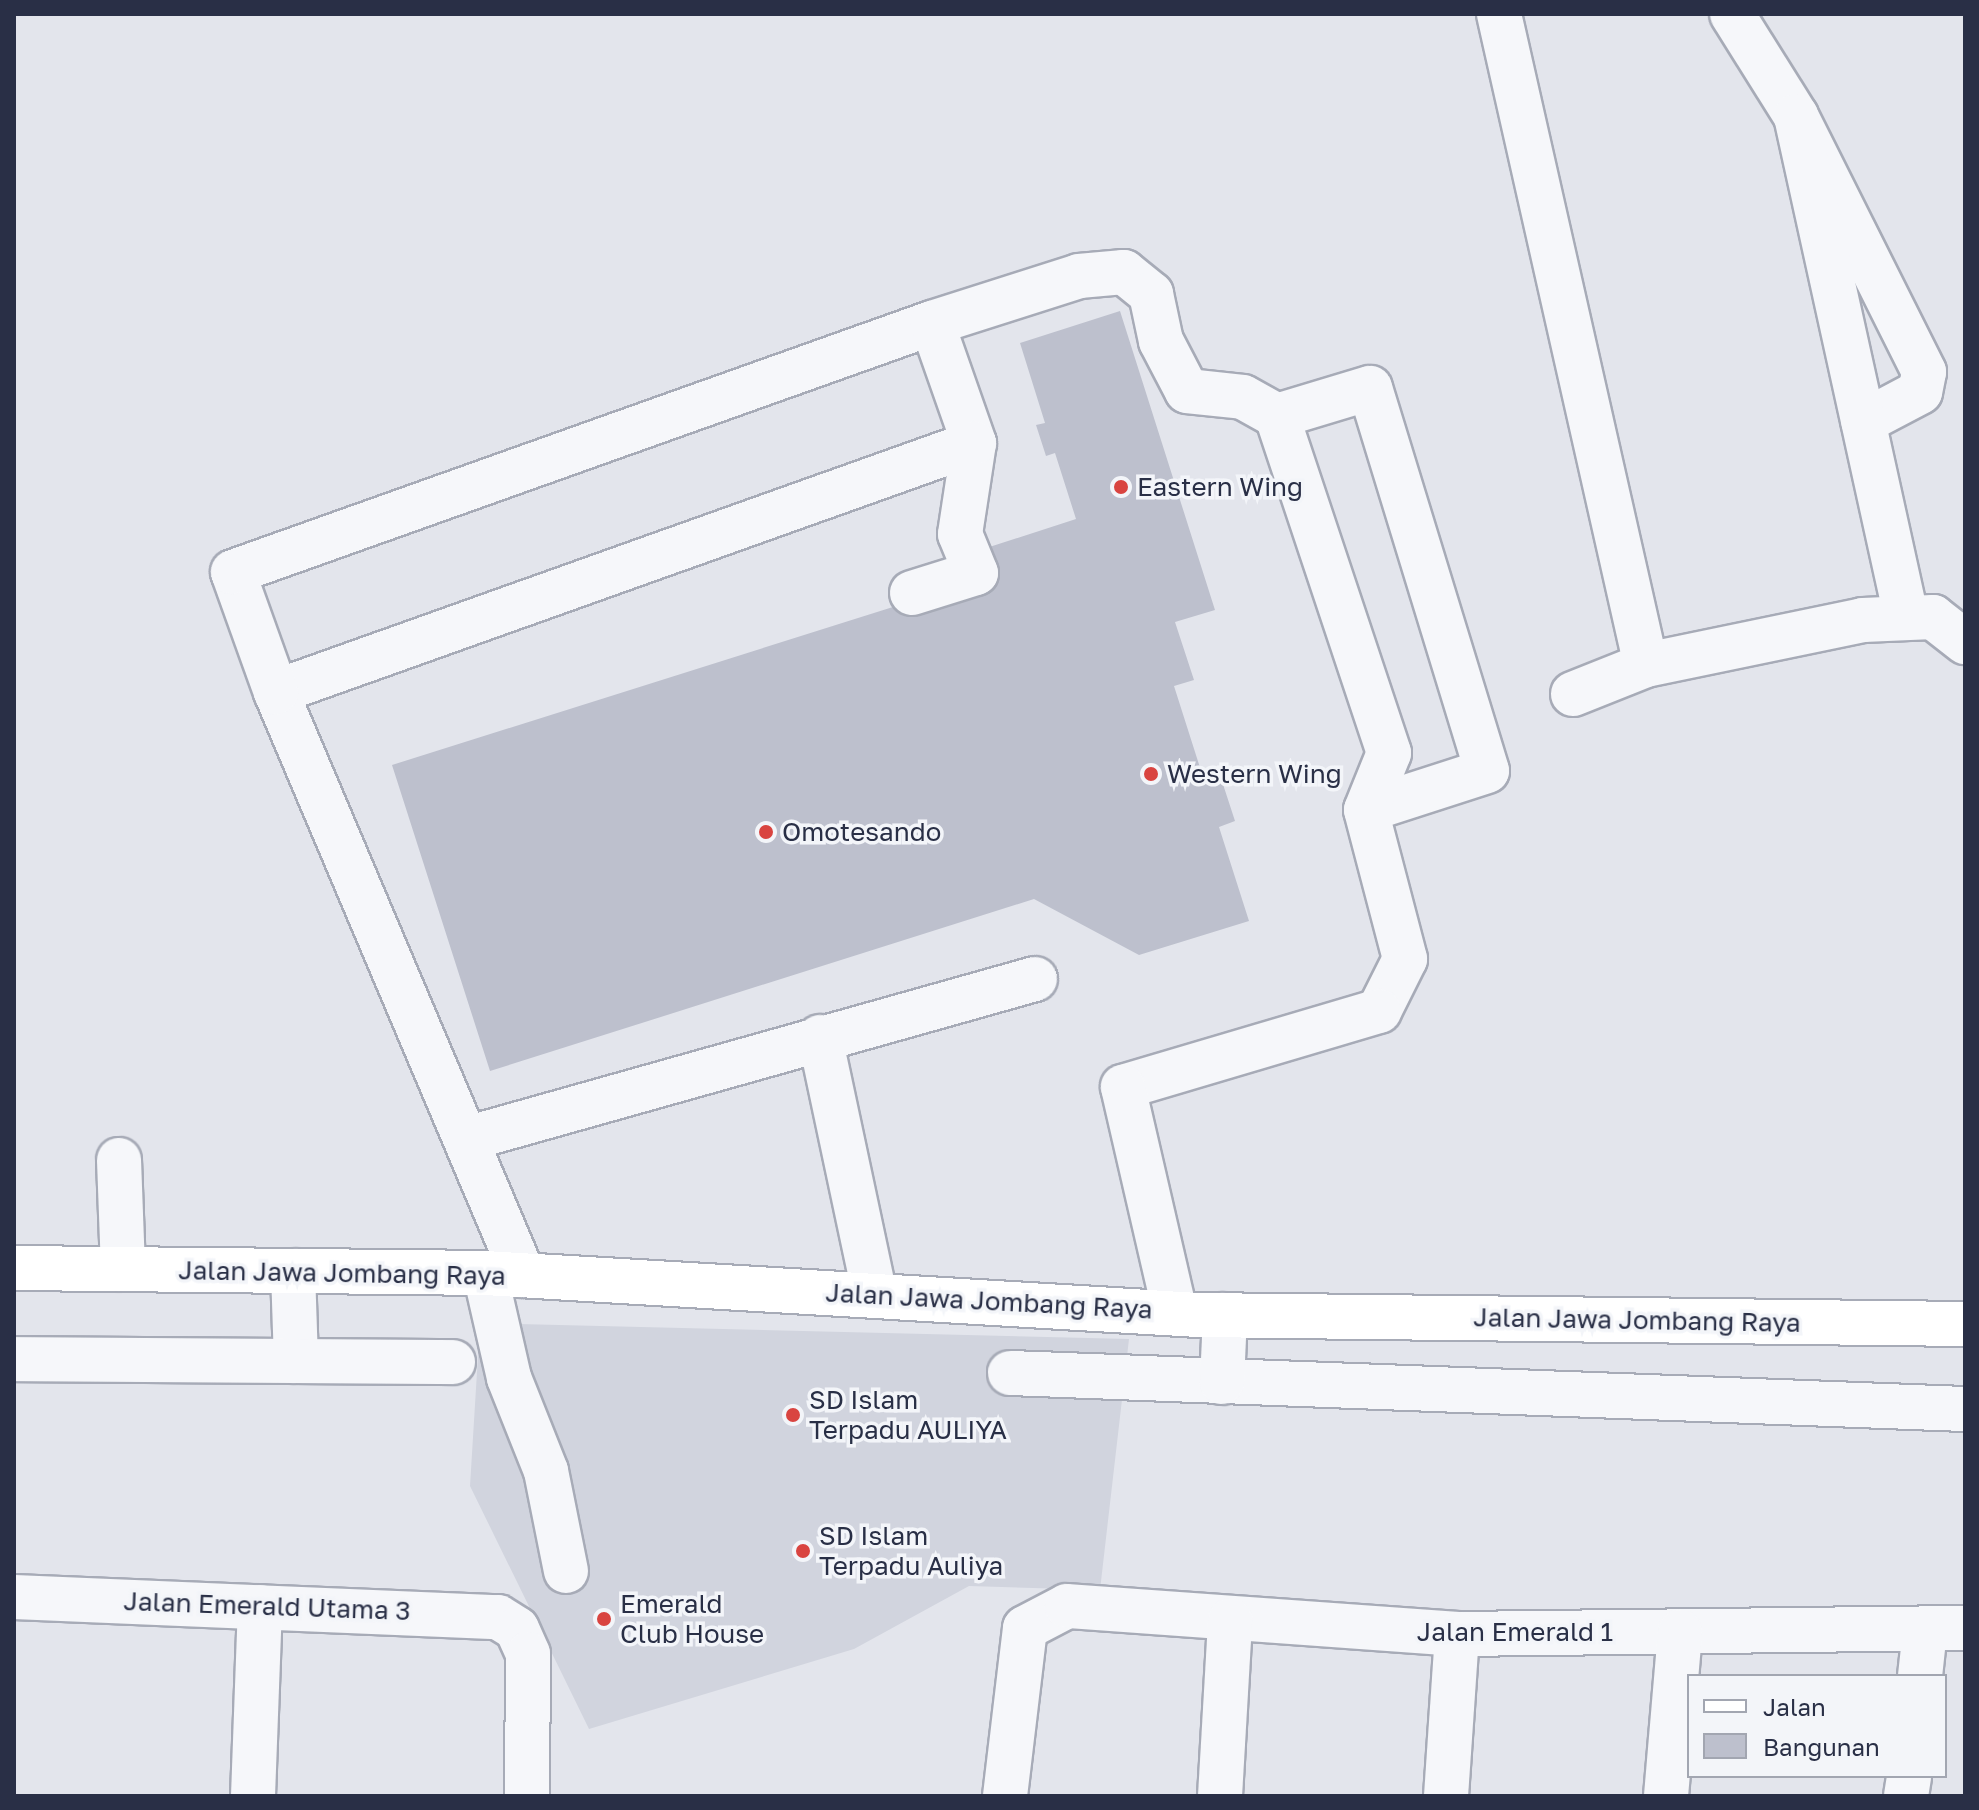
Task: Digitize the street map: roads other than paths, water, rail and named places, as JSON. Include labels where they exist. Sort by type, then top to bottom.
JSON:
[{"type":"main road","name":"Jalan Jawa Jombang Raya","points":[[14,1268],[504,1274],[1199,1314],[1965,1324]]},
{"type":"street","points":[[1499,14],[1646,665]]},
{"type":"street","points":[[1732,14],[1796,116],[1924,372],[1920,392],[1863,422]]},
{"type":"street","points":[[1796,116],[1906,616]]},
{"type":"street","points":[[566,1571],[546,1471],[509,1378],[504,1274],[466,1139],[276,692],[233,572],[932,323],[1079,276],[1124,272],[1151,294],[1161,341],[1187,391],[1243,397],[1277,416],[1389,753],[1366,810],[1405,959],[1379,1011],[1123,1087],[1199,1314],[1208,1381]]},
{"type":"street","points":[[912,593],[976,573],[960,534],[974,443],[932,323]]},
{"type":"street","points":[[1277,416],[1370,388],[1487,771],[1366,810]]},
{"type":"street","points":[[276,692],[974,443]]},
{"type":"street","points":[[1573,694],[1646,665],[1906,616],[1933,617],[1965,642]]},
{"type":"street","points":[[466,1139],[1035,979]]},
{"type":"street","points":[[820,1037],[875,1295]]},
{"type":"street","points":[[119,1160],[123,1269]]},
{"type":"street","points":[[293,1271],[296,1361]]},
{"type":"street","points":[[14,1359],[453,1362]]},
{"type":"street","points":[[1010,1373],[1965,1409]]},
{"type":"street","name":"Jalan Emerald Utama 3","points":[[14,1597],[461,1612],[498,1617],[517,1629],[528,1654],[527,1796]]},
{"type":"street","name":"Jalan Emerald 1","points":[[1005,1796],[1025,1628],[1067,1606],[1457,1634],[1945,1629]]},
{"type":"street","points":[[253,1796],[260,1607]]},
{"type":"street","points":[[1220,1796],[1230,1620]]},
{"type":"street","points":[[1921,1674],[1945,1629]]},
{"type":"street","points":[[1666,1796],[1680,1632]]},
{"type":"street","points":[[1446,1796],[1457,1634]]},
{"type":"place","name":"Eastern Wing","points":[[1121,487]]},
{"type":"place","name":"Western Wing","points":[[1151,774]]},
{"type":"place","name":"Omotesando","points":[[766,832]]},
{"type":"place","name":"SD Islam Terpadu AULIYA","points":[[793,1415]]},
{"type":"place","name":"SD Islam Terpadu Auliya","points":[[803,1551]]},
{"type":"place","name":"Emerald Club House","points":[[604,1619]]}]
